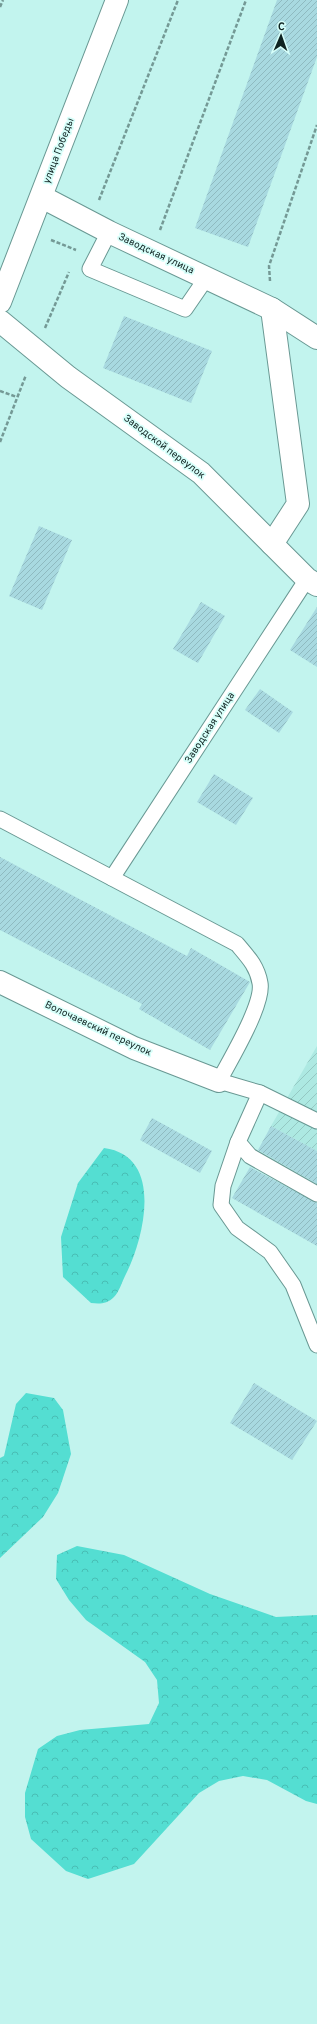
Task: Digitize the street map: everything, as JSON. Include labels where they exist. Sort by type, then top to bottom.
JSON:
[{"type":"main road","name":"улица Победы","points":[[0,302],[42,197],[117,0]]},
{"type":"main road","name":"Заводская улица","points":[[42,197],[99,228],[272,309],[317,338]]},
{"type":"main road","points":[[272,309],[298,504],[272,544]]},
{"type":"main road","name":"Заводской переулок","points":[[0,321],[68,377],[201,473],[312,582]]},
{"type":"main road","name":"Волочаевский переулок","points":[[0,982],[134,1048],[219,1081]]},
{"type":"lane","points":[[99,228],[90,269],[185,309],[207,278]]},
{"type":"lane","name":"Заводская улица","points":[[112,878],[312,582]]},
{"type":"lane","points":[[0,819],[237,944],[254,964],[260,984],[257,1006],[219,1081],[260,1093],[317,1121]]},
{"type":"lane","points":[[260,1093],[238,1142],[223,1186],[221,1205],[237,1228],[270,1252],[293,1285],[317,1345]]},
{"type":"lane","points":[[238,1142],[250,1156],[317,1194]]},
{"type":"path","points":[[0,7],[3,0]]},
{"type":"path","points":[[99,228],[178,0]]},
{"type":"path","points":[[151,253],[246,0]]},
{"type":"path","points":[[272,309],[269,266],[317,125]]},
{"type":"path","points":[[0,391],[17,397]]},
{"type":"shaded area","points":[[317,1046],[317,1151],[271,1126]]},
{"type":"green space","points":[[104,1148],[123,1154],[136,1166],[142,1182],[144,1201],[143,1221],[132,1260],[116,1295],[109,1301],[103,1303],[91,1303],[63,1277],[61,1237],[78,1183]]},
{"type":"green space","points":[[26,1393],[54,1398],[63,1410],[71,1454],[58,1493],[43,1517],[0,1558],[0,1458],[4,1456],[16,1404]]},
{"type":"green space","points":[[77,1546],[124,1555],[210,1594],[276,1617],[317,1615],[317,1804],[306,1801],[267,1780],[243,1776],[219,1781],[199,1793],[134,1864],[88,1879],[66,1871],[31,1839],[25,1817],[25,1793],[38,1749],[57,1736],[80,1730],[149,1724],[159,1703],[157,1680],[145,1662],[86,1620],[69,1600],[56,1579],[57,1555]]},
{"type":"building","points":[[277,0],[317,0],[317,57],[248,247],[195,228]]},
{"type":"building","points":[[124,316],[212,351],[191,403],[103,368]]},
{"type":"building","points":[[39,526],[72,540],[42,610],[9,596]]},
{"type":"building","points":[[201,602],[225,616],[198,663],[173,649]]},
{"type":"building","points":[[317,607],[317,667],[290,650]]},
{"type":"building","points":[[260,689],[293,712],[279,733],[245,710]]},
{"type":"building","points":[[214,774],[253,798],[236,825],[197,802]]},
{"type":"building","points":[[0,857],[187,956],[191,948],[250,982],[210,1050],[139,1009],[142,1004],[0,930]]},
{"type":"building","points":[[152,1118],[212,1151],[200,1173],[140,1140]]},
{"type":"building","points":[[271,1126],[317,1151],[317,1184],[258,1150]]},
{"type":"building","points":[[250,1167],[317,1203],[317,1246],[232,1198]]},
{"type":"building","points":[[254,1383],[317,1421],[292,1460],[230,1423]]}]
